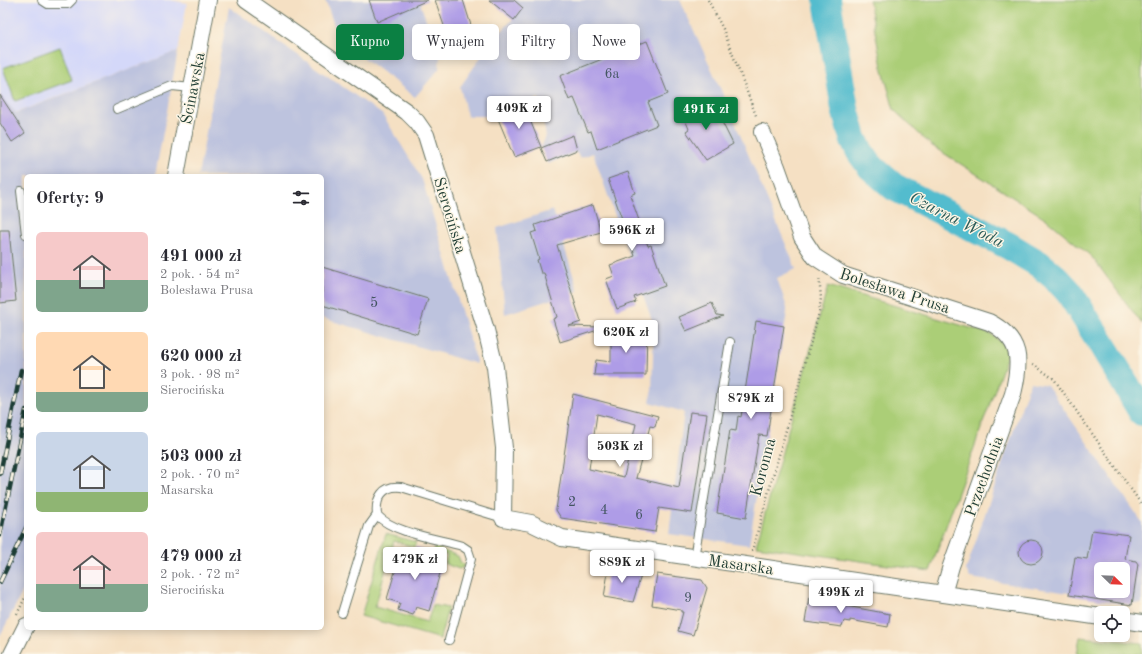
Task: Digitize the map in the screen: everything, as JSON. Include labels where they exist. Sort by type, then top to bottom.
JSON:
[{"type":"street","name":"Ścinawska","points":[[176,174],[208,0]]},
{"type":"street","name":"Sierocińska","points":[[246,0],[402,108],[414,117],[426,134],[486,330],[495,367],[504,448],[503,518]]},
{"type":"street","name":"Bolesława Prusa","points":[[762,132],[777,167],[802,237],[810,252],[817,259],[838,272],[857,280],[989,322],[1000,327],[1010,336],[1015,345],[1018,357]]},
{"type":"street","name":"Przechodnia","points":[[943,594],[951,566],[1013,394],[1018,370],[1018,357]]},
{"type":"street","name":"Masarska","points":[[503,518],[533,524],[559,537],[1094,616]]},
{"type":"street","points":[[1130,621],[1142,623]]},
{"type":"street","points":[[12,654],[24,630]]},
{"type":"lane","points":[[42,0],[48,4],[68,4],[72,0]]},
{"type":"lane","points":[[118,109],[172,86],[192,88]]},
{"type":"lane","points":[[21,191],[24,217]]},
{"type":"lane","points":[[694,558],[730,342]]},
{"type":"lane","points":[[342,613],[369,526],[377,515],[378,498],[383,490],[393,486],[401,487],[503,518]]},
{"type":"lane","points":[[377,515],[383,522],[397,528],[462,546],[468,550],[471,559],[449,640]]},
{"type":"path","points":[[708,0],[722,29],[762,132]]},
{"type":"path","name":"Koronna","points":[[748,565],[819,313],[821,298],[817,259]]},
{"type":"path","points":[[1018,357],[1038,367],[1054,379],[1142,505]]},
{"type":"shaded area","points":[[0,0],[170,0],[187,3],[178,51],[15,113],[0,95]]},
{"type":"shaded area","points":[[325,0],[422,0],[421,6],[428,24],[412,24],[412,60],[440,60],[439,69],[415,97],[367,60],[404,60],[404,24],[336,24],[336,31]]},
{"type":"shaded area","points":[[514,0],[680,0],[726,101],[796,269],[777,278],[787,312],[749,545],[669,534],[684,412],[650,402],[652,390],[654,326],[593,153],[580,158],[577,152],[548,164],[541,148],[546,136],[539,98],[489,116],[467,116],[460,87],[479,60],[499,60],[499,34],[507,25],[507,60],[570,60],[570,24],[508,24],[523,8]]},
{"type":"shaded area","points":[[229,7],[383,115],[422,179],[477,364],[324,319],[324,174],[198,174]]},
{"type":"shaded area","points":[[178,51],[155,174],[24,174],[24,589],[0,636],[0,95],[16,113]]},
{"type":"shaded area","points":[[553,210],[578,291],[505,314],[497,228]]},
{"type":"shaded area","points":[[1030,382],[1047,385],[1142,522],[1142,604],[1080,597],[1070,595],[1069,593],[970,578],[966,570]]},
{"type":"green space","points":[[869,0],[1142,0],[1142,324],[1092,257],[1045,218],[931,145],[894,110],[882,67]]},
{"type":"green space","points":[[60,47],[72,80],[15,101],[3,68]]},
{"type":"green space","points":[[828,286],[991,334],[1002,343],[1008,353],[930,571],[756,546]]},
{"type":"green space","points":[[386,534],[416,542],[414,547],[394,541],[375,607],[427,622],[433,605],[448,608],[440,639],[361,616]]},
{"type":"green space","points":[[434,547],[458,556],[461,563],[464,564],[464,567],[459,569],[445,564],[447,555],[434,552]]},
{"type":"green space","points":[[1080,637],[1094,638],[1094,642],[1142,643],[1142,654],[1077,654]]},
{"type":"building","points":[[369,0],[428,0],[377,22]]},
{"type":"building","points":[[435,0],[463,0],[471,24],[443,24]]},
{"type":"building","points":[[489,0],[514,0],[523,8],[514,20]]},
{"type":"building","points":[[647,41],[668,94],[648,102],[657,125],[597,149],[591,131],[588,132],[574,98],[569,100],[560,76],[600,60],[640,60],[640,44]]},
{"type":"building","points":[[0,95],[25,133],[12,142],[0,123]]},
{"type":"building","points":[[694,99],[702,120],[717,112],[733,144],[706,160],[686,131],[689,129],[679,105]]},
{"type":"building","points":[[523,103],[541,147],[514,157],[496,114]]},
{"type":"building","points":[[573,135],[577,150],[547,162],[541,148]]},
{"type":"building","points":[[628,172],[635,193],[630,195],[648,246],[651,245],[665,286],[634,297],[636,302],[617,309],[606,279],[614,276],[610,265],[635,256],[608,179]]},
{"type":"building","points":[[593,205],[601,232],[557,245],[581,322],[569,326],[600,327],[601,329],[560,342],[553,319],[557,317],[544,273],[541,273],[537,260],[539,259],[531,233],[537,231],[535,225]]},
{"type":"building","points":[[0,230],[9,230],[16,301],[0,303]]},
{"type":"building","points":[[324,268],[428,299],[417,334],[324,306]]},
{"type":"building","points":[[712,303],[717,315],[723,316],[686,331],[679,317]]},
{"type":"building","points":[[756,321],[784,326],[767,436],[759,435],[746,518],[717,513],[730,430],[736,431],[738,416],[741,417]]},
{"type":"building","points":[[620,327],[647,328],[646,375],[594,375],[596,360],[611,362],[611,339],[619,339]]},
{"type":"building","points":[[573,394],[658,416],[655,427],[650,426],[636,478],[679,488],[690,412],[707,414],[692,513],[659,508],[655,532],[561,518],[556,510]],"holes":[[[597,414],[636,424],[624,477],[589,469]]]},
{"type":"building","points":[[1092,530],[1129,535],[1125,559],[1136,561],[1138,564],[1132,605],[1069,595],[1075,557],[1087,559]]},
{"type":"building","points":[[1031,540],[1040,543],[1043,552],[1040,561],[1031,564],[1022,561],[1019,552],[1022,543]]},
{"type":"building","points":[[416,547],[432,552],[430,560],[443,563],[429,611],[416,607],[413,615],[398,610],[400,603],[387,599],[401,551],[414,555]]},
{"type":"building","points":[[609,566],[642,572],[633,602],[604,597]]},
{"type":"building","points":[[657,574],[702,580],[707,588],[693,635],[678,631],[683,612],[681,612],[681,610],[652,605]]},
{"type":"building","points":[[809,597],[846,602],[846,606],[890,614],[888,627],[850,620],[850,622],[844,621],[842,627],[805,622]]},
{"type":"waterway","name":"Czarna Woda","points":[[827,0],[845,109],[853,138],[860,152],[871,167],[894,187],[1009,246],[1039,264],[1056,278],[1069,292],[1142,412]]},
{"type":"railway","points":[[0,474],[21,370]]},
{"type":"railway","points":[[0,535],[24,420]]},
{"type":"railway","points":[[0,582],[24,532]]}]
